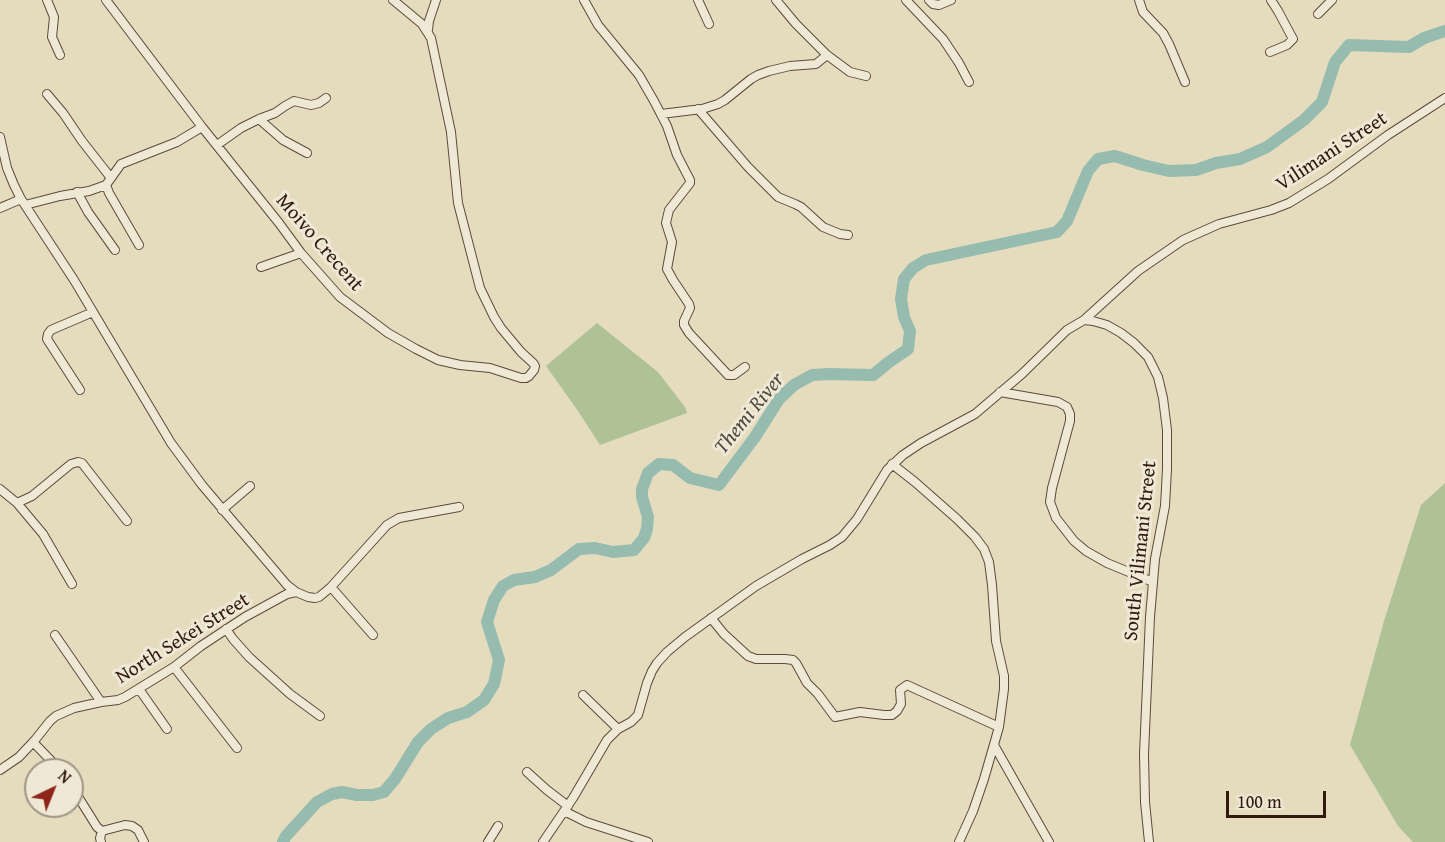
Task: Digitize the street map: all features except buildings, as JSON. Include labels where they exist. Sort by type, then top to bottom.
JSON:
[{"type":"street","points":[[47,0],[54,17],[52,37],[60,55]]},
{"type":"street","name":"Moivo Crecent","points":[[106,0],[301,253],[340,297],[378,326],[438,360],[490,368],[521,378],[529,376],[535,366],[509,339],[494,317],[480,288],[459,203],[451,132],[428,30]]},
{"type":"street","points":[[393,0],[428,30]]},
{"type":"street","points":[[428,30],[436,0]]},
{"type":"street","points":[[584,0],[598,26],[639,75],[661,114],[690,180],[669,210],[666,223],[672,239],[668,269],[672,280],[690,308],[684,325],[728,375],[738,373],[745,366]]},
{"type":"street","points":[[698,0],[709,24]]},
{"type":"street","points":[[776,0],[795,24],[826,56],[850,72],[866,76]]},
{"type":"street","points":[[906,0],[944,39],[969,82]]},
{"type":"street","points":[[929,0],[939,5],[951,0]]},
{"type":"street","points":[[1139,0],[1143,12],[1170,44],[1185,82]]},
{"type":"street","points":[[1270,52],[1287,45],[1293,39],[1271,0]]},
{"type":"street","points":[[1318,14],[1332,0]]},
{"type":"street","points":[[661,114],[698,110],[725,100],[751,79],[769,71],[816,64],[826,56]]},
{"type":"street","points":[[47,94],[63,112],[108,182],[109,193],[139,245]]},
{"type":"street","points":[[217,145],[241,128],[276,113],[294,101],[311,105],[326,98]]},
{"type":"street","name":"Vilimani Street","points":[[1084,320],[1138,271],[1183,240],[1219,224],[1289,203],[1328,179],[1388,135],[1445,98]]},
{"type":"street","points":[[698,110],[778,197],[801,207],[823,227],[848,235]]},
{"type":"street","points":[[259,119],[283,140],[307,153]]},
{"type":"street","points":[[0,208],[89,191],[108,182],[121,164],[177,142],[202,127]]},
{"type":"street","points":[[0,137],[7,168],[23,202],[74,280],[171,443],[222,510],[287,585],[296,592],[315,598],[331,587],[387,525],[399,518],[459,507]]},
{"type":"street","points":[[77,192],[115,250]]},
{"type":"street","points":[[261,267],[301,253]]},
{"type":"street","points":[[80,390],[47,339],[51,330],[93,312]]},
{"type":"street","points":[[543,842],[580,786],[602,747],[611,735],[638,715],[647,683],[662,657],[676,644],[756,586],[842,537],[857,519],[892,464],[921,443],[975,414],[1022,374],[1067,330],[1084,320]]},
{"type":"street","name":"South Vilimani Street","points":[[1084,320],[1107,325],[1121,333],[1148,357],[1158,377],[1167,430],[1165,506],[1155,559],[1147,657],[1144,754],[1149,842]]},
{"type":"street","points":[[1000,392],[1058,402],[1066,407],[1070,420],[1050,502],[1056,518],[1074,541],[1086,551],[1107,563],[1153,582]]},
{"type":"street","points":[[17,503],[32,496],[71,464],[78,462],[127,521]]},
{"type":"street","points":[[892,464],[975,537],[984,549],[988,562],[996,641],[1004,676],[1004,689],[994,746],[973,811],[959,842]]},
{"type":"street","points":[[222,510],[250,486]]},
{"type":"street","points":[[0,489],[17,503],[43,534],[72,584]]},
{"type":"street","points":[[331,587],[373,634]]},
{"type":"street","name":"North Sekei Street","points":[[0,770],[19,757],[56,716],[74,708],[117,700],[139,689],[245,617],[287,594],[296,592]]},
{"type":"street","points":[[711,618],[748,657],[789,659],[796,663],[804,678],[835,717],[860,712],[892,715],[901,704],[900,690],[911,685],[999,727]]},
{"type":"street","points":[[226,630],[249,657],[290,694],[320,716]]},
{"type":"street","points":[[55,635],[101,702]]},
{"type":"street","points":[[174,667],[237,748]]},
{"type":"street","points":[[139,689],[167,729]]},
{"type":"street","points":[[583,695],[618,729]]},
{"type":"street","points":[[33,742],[48,758]]},
{"type":"street","points":[[994,746],[1049,842]]},
{"type":"street","points":[[527,772],[566,808],[586,822],[648,842]]},
{"type":"street","points":[[84,806],[102,831]]},
{"type":"street","points":[[102,831],[125,825],[132,826],[138,830],[144,842]]},
{"type":"street","points":[[488,842],[498,826]]},
{"type":"street","points":[[101,842],[102,831]]},
{"type":"green space","points":[[597,323],[658,372],[685,407],[687,413],[600,445],[546,366]]},
{"type":"green space","points":[[1445,483],[1445,842],[1413,842],[1398,826],[1350,745],[1384,621],[1421,505]]},
{"type":"waterway","name":"Themi River","points":[[283,842],[317,802],[332,794],[342,792],[373,795],[384,792],[418,742],[431,729],[448,718],[467,712],[484,700],[494,684],[499,660],[487,622],[494,600],[503,586],[514,580],[535,577],[551,570],[579,549],[595,548],[613,552],[634,550],[644,538],[647,529],[648,517],[642,489],[648,473],[659,464],[673,465],[690,478],[719,485],[755,437],[779,399],[794,385],[812,375],[873,375],[908,349],[910,331],[904,317],[901,299],[904,279],[913,268],[926,260],[1057,232],[1067,221],[1088,171],[1098,159],[1115,156],[1169,171],[1196,170],[1216,163],[1240,159],[1267,147],[1304,120],[1322,102],[1335,62],[1349,45],[1409,47],[1424,38],[1445,31]]}]
